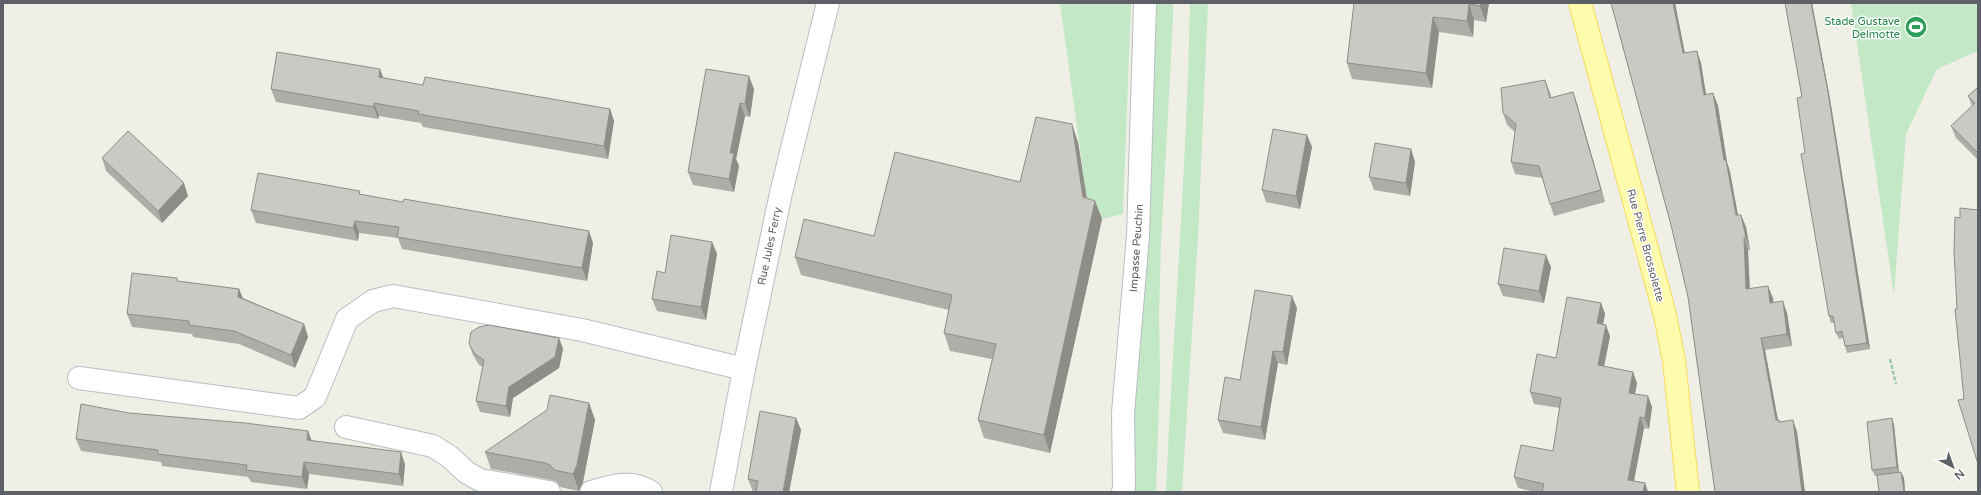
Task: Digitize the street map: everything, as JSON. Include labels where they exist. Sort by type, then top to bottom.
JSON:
[{"type":"main road","name":"Rue Pierre Brossolette","points":[[1580,3],[1665,315],[1674,361],[1688,492]]},
{"type":"street","name":"Rue Jules Ferry","points":[[721,492],[744,369],[780,193],[828,3]]},
{"type":"street","name":"Impasse Peuchin","points":[[1122,492],[1124,487],[1123,413],[1138,236],[1145,3]]},
{"type":"street","points":[[79,378],[299,408],[315,397],[347,319],[374,301],[393,296],[582,330],[744,369]]},
{"type":"street","points":[[346,427],[433,446],[450,457],[466,472],[480,480],[549,492]]},
{"type":"street","points":[[591,492],[627,483],[642,487],[651,492]]},
{"type":"path","points":[[1890,359],[1896,384]]},
{"type":"green space","points":[[1060,3],[1131,3],[1123,214],[1102,219],[1089,215]]},
{"type":"green space","points":[[1157,3],[1173,3],[1173,21],[1161,243],[1159,315],[1160,375],[1156,492],[1132,492],[1136,368],[1146,238]]},
{"type":"green space","points":[[1190,3],[1208,3],[1198,238],[1182,492],[1166,492],[1186,125]]},
{"type":"green space","points":[[1851,3],[1978,3],[1978,51],[1937,69],[1906,134],[1894,295]]},
{"type":"building","points":[[1354,3],[1481,3],[1480,6],[1469,4],[1467,21],[1433,17],[1426,73],[1347,63]]},
{"type":"building","points":[[1611,3],[1673,3],[1683,53],[1697,51],[1704,95],[1713,93],[1724,160],[1726,160],[1736,215],[1741,215],[1746,238],[1744,238],[1746,289],[1768,286],[1770,303],[1783,301],[1787,334],[1761,338],[1776,420],[1779,420],[1779,422],[1793,420],[1802,492],[1715,492],[1688,297],[1671,225]]},
{"type":"building","points":[[1785,3],[1811,3],[1828,92],[1867,343],[1845,346],[1842,331],[1836,333],[1833,316],[1829,316],[1801,154],[1805,153],[1797,98],[1802,97]]},
{"type":"building","points":[[277,52],[380,69],[379,77],[423,85],[425,77],[610,109],[604,146],[418,114],[419,111],[374,103],[374,107],[271,89]]},
{"type":"building","points":[[706,69],[749,76],[745,104],[740,103],[730,153],[734,153],[729,179],[688,172]]},
{"type":"building","points":[[1545,80],[1550,98],[1573,92],[1601,190],[1550,204],[1539,166],[1511,162],[1516,124],[1503,113],[1501,88]]},
{"type":"building","points":[[1978,87],[1978,153],[1951,126],[1975,103],[1968,96]]},
{"type":"building","points":[[1036,117],[1072,124],[1083,197],[1095,201],[1044,435],[978,420],[996,344],[944,333],[952,295],[795,257],[804,219],[874,236],[895,152],[1020,182]]},
{"type":"building","points":[[1273,129],[1307,135],[1296,196],[1262,190]]},
{"type":"building","points":[[128,131],[184,183],[158,211],[102,158]]},
{"type":"building","points":[[1375,143],[1411,149],[1406,183],[1369,177]]},
{"type":"building","points":[[258,173],[360,191],[359,194],[403,202],[404,199],[589,231],[582,268],[397,237],[399,227],[355,221],[353,228],[251,210]]},
{"type":"building","points":[[1960,208],[1978,210],[1978,464],[1958,400],[1964,399],[1955,309],[1957,309],[1954,251],[1955,217],[1960,218]]},
{"type":"building","points":[[671,235],[712,242],[701,307],[652,299],[657,271],[665,273]]},
{"type":"building","points":[[1504,248],[1546,255],[1539,291],[1498,284]]},
{"type":"building","points":[[132,273],[177,278],[177,281],[239,289],[238,297],[304,324],[291,355],[234,331],[189,325],[189,321],[127,314]]},
{"type":"building","points":[[1255,290],[1292,296],[1283,352],[1273,351],[1261,427],[1218,420],[1225,377],[1240,380]]},
{"type":"building","points":[[1567,297],[1601,303],[1597,323],[1606,325],[1598,365],[1633,372],[1629,393],[1648,396],[1645,418],[1640,417],[1628,480],[1645,483],[1643,492],[1542,492],[1544,484],[1514,477],[1521,445],[1553,451],[1561,398],[1530,392],[1537,354],[1556,358]]},
{"type":"building","points":[[489,325],[559,338],[555,357],[509,387],[506,406],[476,401],[484,360],[475,354],[469,344],[471,332],[479,327]]},
{"type":"building","points":[[550,395],[589,403],[577,465],[573,474],[554,470],[550,465],[545,463],[485,452],[547,410]]},
{"type":"building","points":[[81,404],[129,413],[245,423],[308,431],[307,440],[401,452],[399,474],[304,462],[302,477],[246,470],[247,465],[158,454],[158,450],[76,439]]},
{"type":"building","points":[[760,411],[796,418],[783,492],[756,492],[758,481],[748,479]]},
{"type":"building","points":[[1892,418],[1897,467],[1872,470],[1867,422]]},
{"type":"building","points":[[1901,472],[1904,492],[1879,492],[1877,475]]},
{"type":"place","name":"Stade Gustave Delmotte","points":[[1916,27]]}]
